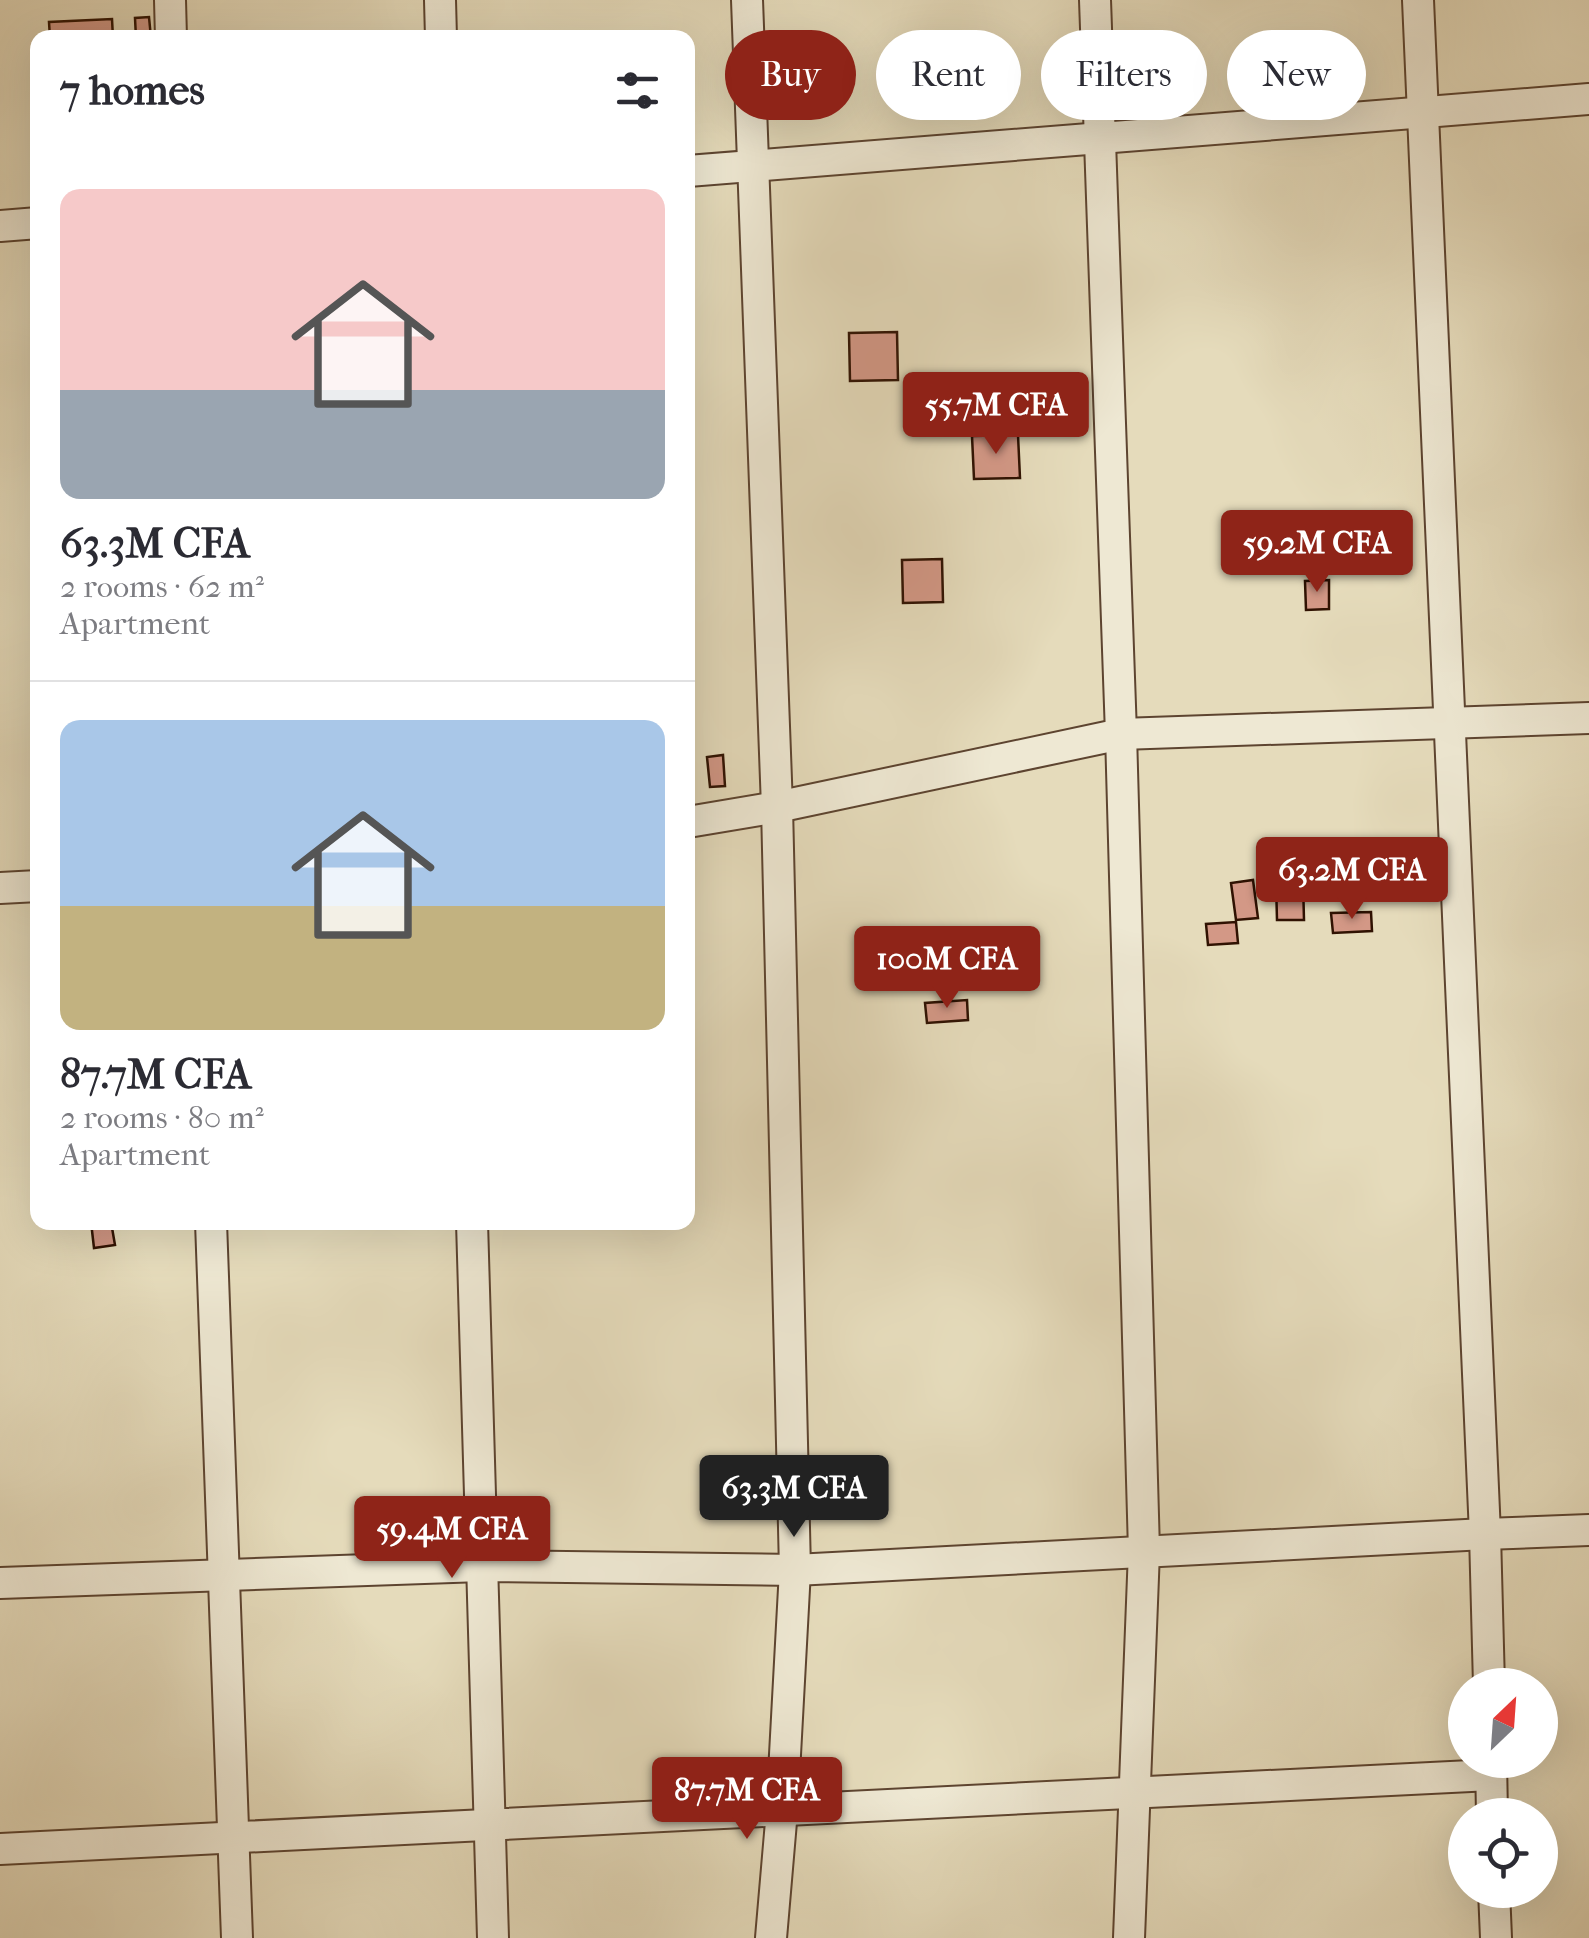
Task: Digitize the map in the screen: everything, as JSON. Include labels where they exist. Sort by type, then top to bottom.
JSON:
[{"type":"street","points":[[170,0],[171,30]]},
{"type":"street","points":[[440,0],[441,30]]},
{"type":"street","points":[[747,0],[776,808],[796,1570],[771,1938]]},
{"type":"street","points":[[1095,0],[1144,1551],[1129,1938]]},
{"type":"street","points":[[1418,0],[1489,1668]]},
{"type":"street","points":[[695,170],[1589,99]]},
{"type":"street","points":[[0,226],[30,224]]},
{"type":"street","points":[[695,821],[776,808],[1121,734],[1589,718]]},
{"type":"street","points":[[0,888],[30,886]]},
{"type":"street","points":[[211,1230],[236,1938]]},
{"type":"street","points":[[472,1230],[494,1938]]},
{"type":"street","points":[[0,1582],[481,1566],[796,1570],[1589,1530]]},
{"type":"street","points":[[0,1849],[1136,1793],[1448,1771]]},
{"type":"street","points":[[1495,1908],[1496,1938]]},
{"type":"building","points":[[149,17],[150,30],[136,30],[135,18]]},
{"type":"building","points":[[112,19],[113,30],[50,30],[49,22]]},
{"type":"building","points":[[897,332],[898,380],[850,381],[849,333]]},
{"type":"building","points":[[1018,435],[1020,478],[974,479],[972,436]]},
{"type":"building","points":[[942,559],[943,602],[903,603],[902,560]]},
{"type":"building","points":[[1329,580],[1329,609],[1306,610],[1305,581]]},
{"type":"building","points":[[723,755],[725,786],[710,787],[707,757]]},
{"type":"building","points":[[1345,847],[1346,866],[1308,867],[1307,849]]},
{"type":"building","points":[[1253,880],[1258,918],[1236,920],[1231,883]]},
{"type":"building","points":[[1303,881],[1304,920],[1277,920],[1276,882]]},
{"type":"building","points":[[1371,912],[1372,931],[1333,933],[1331,913]]},
{"type":"building","points":[[1236,922],[1238,943],[1208,945],[1206,924]]},
{"type":"building","points":[[967,1000],[968,1020],[927,1023],[925,1003]]},
{"type":"building","points":[[92,1230],[112,1230],[115,1245],[94,1248]]}]
